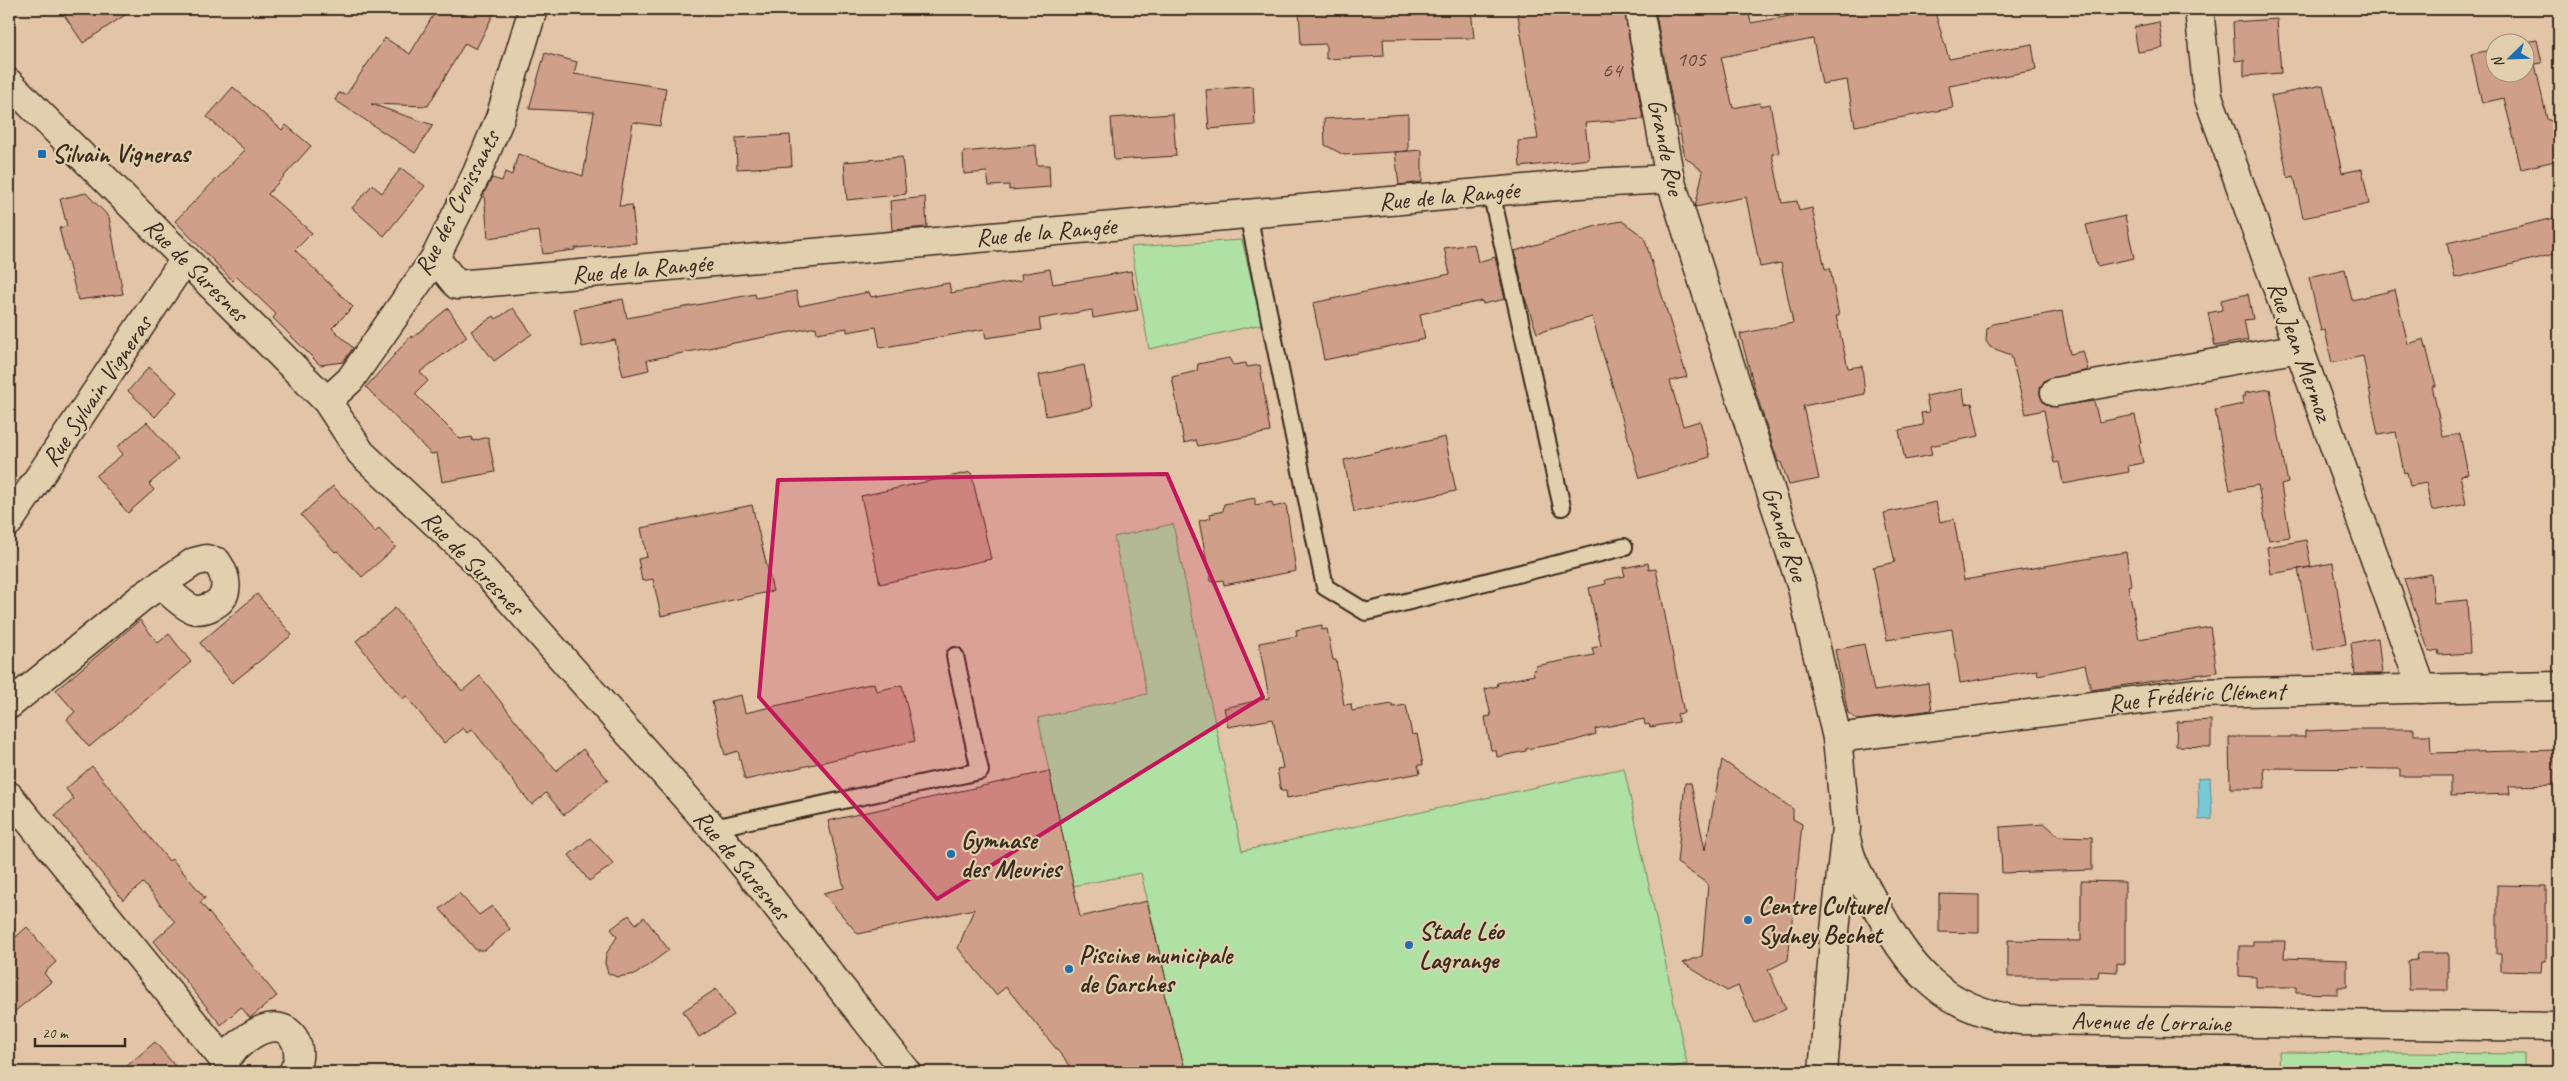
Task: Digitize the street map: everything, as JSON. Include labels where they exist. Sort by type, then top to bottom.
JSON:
[{"type":"street","name":"Rue des Croissants","points":[[327,401],[350,380],[435,258],[477,173],[500,118],[533,9]]},
{"type":"street","name":"Grande Rue","points":[[1639,9],[1670,179],[1802,588],[1837,738],[1846,828],[1823,1072]]},
{"type":"street","name":"Rue Jean Mermoz","points":[[2199,9],[2208,96],[2422,689]]},
{"type":"street","name":"Rue de Suresnes","points":[[9,83],[327,401],[361,453],[474,560],[713,828],[907,1072]]},
{"type":"street","name":"Rue de la Rangée","points":[[435,258],[457,285],[1491,192],[1670,179]]},
{"type":"street","name":"Rue Sylvain Vigneras","points":[[9,522],[185,260]]},
{"type":"street","points":[[2055,392],[2299,348]]},
{"type":"street","points":[[9,705],[142,597],[161,585]]},
{"type":"street","name":"Rue Frédéric Clément","points":[[1837,738],[2196,692],[2559,686]]},
{"type":"street","points":[[9,796],[225,1066],[231,1051],[257,1032],[269,1027],[281,1029],[292,1036],[299,1048],[299,1061],[292,1072]]},
{"type":"street","name":"Avenue de Lorraine","points":[[1846,828],[1848,844],[1858,872],[1888,926],[1914,967],[1941,990],[1988,1014],[2019,1020],[2559,1027]]},
{"type":"lane","points":[[1491,192],[1562,507]]},
{"type":"lane","points":[[1248,214],[1325,587],[1366,612],[1624,547]]},
{"type":"lane","points":[[713,828],[980,771],[955,656]]},
{"type":"highlighted area","points":[[1167,474],[1263,697],[937,899],[759,697],[778,480]]},
{"type":"green space","points":[[1242,240],[1262,324],[1149,349],[1131,247]]},
{"type":"green space","name":"Stade Léo Lagrange","points":[[1173,524],[1242,851],[1624,768],[1687,1064],[1651,1072],[1186,1072],[1163,990],[1168,988],[1141,873],[1073,886],[1038,718],[1147,694],[1114,537]]},
{"type":"green space","points":[[2279,1052],[2524,1054],[2524,1072],[2280,1072]]},
{"type":"water","points":[[2210,777],[2212,819],[2199,820],[2198,778]]},
{"type":"building","points":[[60,9],[134,9],[83,43]]},
{"type":"building","points":[[437,9],[496,9],[476,49],[465,43],[428,106],[371,104],[433,125],[415,153],[335,100],[339,93],[346,95],[385,38],[410,54]]},
{"type":"building","points":[[1299,9],[1471,9],[1474,38],[1383,39],[1384,56],[1326,59],[1326,44],[1301,45]]},
{"type":"building","points":[[1517,9],[1624,9],[1643,119],[1585,123],[1589,159],[1520,167],[1518,141],[1538,139]]},
{"type":"building","points":[[1655,9],[1720,9],[1721,14],[1748,9],[1751,23],[1829,9],[1934,9],[1949,59],[2032,44],[2036,70],[1949,86],[1953,108],[1855,126],[1847,80],[1822,84],[1813,39],[1721,57],[1733,108],[1759,103],[1760,106],[1770,104],[1779,153],[1772,154],[1782,203],[1797,201],[1799,211],[1812,208],[1825,269],[1830,268],[1839,316],[1836,316],[1848,368],[1862,366],[1865,394],[1803,406],[1819,479],[1789,485],[1781,462],[1778,462],[1755,390],[1740,334],[1793,323],[1781,263],[1760,267],[1746,197],[1695,207],[1703,171],[1685,157],[1677,117],[1675,117]]},
{"type":"building","points":[[2277,19],[2281,73],[2244,76],[2244,60],[2235,61],[2233,22]]},
{"type":"building","points":[[2159,22],[2163,48],[2138,52],[2134,27]]},
{"type":"building","points":[[2536,40],[2542,63],[2536,64]]},
{"type":"building","points":[[2486,51],[2486,82],[2536,82],[2536,69],[2547,119],[2559,125],[2559,160],[2521,169],[2504,98],[2482,103],[2471,54]]},
{"type":"building","points":[[545,53],[577,62],[574,74],[666,88],[660,126],[633,122],[619,206],[632,205],[636,243],[575,248],[575,250],[543,254],[539,231],[488,238],[484,193],[492,178],[502,181],[505,172],[512,175],[518,154],[583,176],[594,112],[529,109]]},
{"type":"building","points":[[2323,85],[2342,173],[2362,169],[2369,204],[2303,218],[2294,176],[2288,178],[2271,96]]},
{"type":"building","points":[[1253,86],[1255,125],[1209,129],[1206,90]]},
{"type":"building","points":[[233,87],[282,130],[286,125],[311,146],[268,194],[312,233],[295,250],[353,307],[332,328],[353,348],[343,362],[320,365],[273,318],[276,314],[237,277],[233,281],[175,221],[245,150],[207,117]]},
{"type":"building","points":[[1173,114],[1176,156],[1114,160],[1111,118]]},
{"type":"building","points":[[1408,114],[1408,151],[1344,155],[1325,145],[1324,119]]},
{"type":"building","points":[[790,135],[792,166],[737,169],[736,138]]},
{"type":"building","points":[[1036,145],[1037,165],[1049,165],[1050,187],[1009,190],[1009,185],[989,186],[987,172],[964,174],[963,152]]},
{"type":"building","points":[[1422,150],[1422,182],[1399,185],[1395,152]]},
{"type":"building","points":[[902,157],[906,194],[847,200],[844,162]]},
{"type":"building","points":[[401,168],[425,186],[384,236],[352,208],[372,185],[382,193]]},
{"type":"building","points":[[86,193],[109,217],[123,294],[78,300],[59,228],[67,226],[60,199]]},
{"type":"building","points":[[925,197],[927,227],[892,230],[890,201]]},
{"type":"building","points":[[2125,216],[2134,258],[2097,266],[2086,225]]},
{"type":"building","points":[[2559,217],[2559,253],[2455,278],[2447,243]]},
{"type":"building","points":[[1622,221],[1644,237],[1687,377],[1670,381],[1683,426],[1700,421],[1710,457],[1640,478],[1592,317],[1537,333],[1524,295],[1515,251],[1600,225]]},
{"type":"building","points":[[1474,244],[1478,262],[1495,257],[1505,299],[1483,304],[1482,301],[1420,314],[1425,339],[1324,360],[1313,303],[1450,274],[1444,248]]},
{"type":"building","points":[[1050,269],[1053,284],[1131,271],[1138,310],[1093,318],[1092,310],[1039,319],[1041,330],[986,338],[984,329],[880,348],[876,327],[847,332],[847,328],[817,333],[816,327],[647,360],[649,370],[623,376],[615,340],[582,347],[574,309],[623,299],[627,318],[755,294],[756,298],[796,291],[799,306],[869,292],[871,297],[949,283],[951,293],[1022,280],[1021,274]]},
{"type":"building","points":[[2345,269],[2352,300],[2395,290],[2408,344],[2424,339],[2436,386],[2432,386],[2443,437],[2460,434],[2468,474],[2460,475],[2466,504],[2432,511],[2426,483],[2410,486],[2407,472],[2404,473],[2396,432],[2378,435],[2363,356],[2332,363],[2325,330],[2321,331],[2309,277]]},
{"type":"building","points":[[2248,294],[2253,319],[2244,320],[2248,340],[2215,346],[2208,313],[2222,310],[2221,300]]},
{"type":"building","points":[[448,308],[467,337],[420,372],[428,381],[415,394],[460,439],[472,437],[473,441],[488,437],[495,472],[442,482],[437,453],[431,454],[366,387],[411,336],[412,338]]},
{"type":"building","points":[[513,308],[532,334],[494,361],[471,331],[494,316],[496,319]]},
{"type":"building","points":[[2062,311],[2070,354],[2083,351],[2088,370],[2045,380],[2040,387],[2040,395],[2043,402],[2050,407],[2094,401],[2099,422],[2135,415],[2143,463],[2128,466],[2129,472],[2063,484],[2059,462],[2054,463],[2044,410],[2026,414],[2011,355],[1990,347],[1986,341],[1987,329],[1992,324]]},
{"type":"building","points":[[1229,358],[1233,365],[1246,363],[1247,367],[1260,365],[1270,432],[1198,446],[1196,440],[1184,443],[1172,377],[1197,371],[1198,364]]},
{"type":"building","points":[[1084,365],[1092,407],[1046,416],[1039,375]]},
{"type":"building","points":[[149,367],[177,392],[155,417],[128,391]]},
{"type":"building","points":[[1963,389],[1965,404],[1972,403],[1979,436],[1930,446],[1932,455],[1905,460],[1899,430],[1923,425],[1921,413],[1929,412],[1926,396]]},
{"type":"building","points":[[2270,389],[2288,483],[2281,485],[2290,537],[2269,540],[2258,485],[2230,490],[2215,410],[2243,404],[2242,396],[2246,396],[2245,393]]},
{"type":"building","points":[[147,422],[178,459],[149,484],[154,490],[128,513],[96,476],[123,454],[117,447]]},
{"type":"building","points":[[1445,437],[1456,491],[1354,512],[1344,460]]},
{"type":"building","points":[[971,472],[991,559],[880,584],[861,496]]},
{"type":"building","points":[[333,486],[375,532],[379,529],[396,547],[362,577],[337,551],[335,552],[301,515]]},
{"type":"building","points":[[1255,498],[1255,505],[1272,502],[1273,507],[1286,504],[1296,571],[1224,585],[1223,580],[1211,582],[1199,521],[1211,518],[1210,514],[1223,511],[1224,504]]},
{"type":"building","points":[[1936,502],[1940,522],[1954,519],[1964,580],[2126,552],[2131,585],[2128,586],[2139,639],[2210,627],[2217,672],[2091,690],[2085,665],[2038,675],[2037,670],[1960,683],[1952,629],[1887,640],[1873,567],[1895,562],[1884,513]]},
{"type":"building","points":[[752,505],[773,591],[661,616],[653,579],[642,581],[638,559],[647,557],[641,528]]},
{"type":"building","points":[[2306,540],[2311,567],[2271,574],[2267,547]]},
{"type":"building","points":[[1648,563],[1649,570],[1656,569],[1684,713],[1677,714],[1679,722],[1650,727],[1649,724],[1645,725],[1644,719],[1595,729],[1596,734],[1573,741],[1526,749],[1526,751],[1497,757],[1496,750],[1491,750],[1485,717],[1491,716],[1485,689],[1498,686],[1497,683],[1534,675],[1533,670],[1536,669],[1535,666],[1594,655],[1592,648],[1601,646],[1589,588],[1606,584],[1605,580],[1625,576],[1623,568]]},
{"type":"building","points":[[2333,563],[2346,644],[2313,650],[2298,569]]},
{"type":"building","points":[[2431,574],[2434,603],[2467,600],[2470,653],[2439,655],[2438,650],[2429,652],[2404,579]]},
{"type":"building","points":[[257,594],[292,635],[232,683],[200,643]]},
{"type":"building","points":[[395,608],[462,691],[480,676],[556,771],[583,749],[608,780],[564,815],[546,793],[532,805],[472,729],[467,733],[463,728],[444,743],[406,696],[403,699],[356,641]]},
{"type":"building","points":[[140,620],[158,643],[169,634],[191,662],[89,747],[67,719],[75,712],[56,690]]},
{"type":"building","points":[[1322,625],[1322,630],[1327,629],[1333,660],[1336,660],[1344,705],[1351,704],[1352,711],[1392,704],[1393,707],[1406,705],[1412,735],[1417,734],[1423,765],[1418,765],[1420,773],[1287,798],[1286,791],[1281,791],[1277,769],[1283,768],[1273,719],[1228,727],[1224,708],[1269,698],[1259,643],[1297,636],[1296,630]]},
{"type":"building","points":[[2378,638],[2382,674],[2355,674],[2351,643]]},
{"type":"building","points":[[1864,644],[1874,691],[1928,683],[1932,710],[1858,720],[1848,713],[1835,650]]},
{"type":"building","points":[[874,683],[876,691],[902,685],[915,741],[745,780],[738,751],[725,755],[712,702],[741,695],[745,713]]},
{"type":"building","points":[[2211,720],[2211,747],[2176,746],[2177,722]]},
{"type":"building","points":[[2414,729],[2414,735],[2430,735],[2431,753],[2559,750],[2559,785],[2509,786],[2510,794],[2451,796],[2451,776],[2400,776],[2400,769],[2264,768],[2265,788],[2230,788],[2229,737],[2305,737],[2305,731]]},
{"type":"building","name":"Centre Culturel Sydney Bechet","points":[[1722,760],[1793,809],[1793,819],[1802,824],[1788,960],[1768,970],[1786,1009],[1755,1023],[1738,986],[1727,991],[1683,963],[1702,956],[1708,884],[1677,863],[1685,783],[1691,783],[1705,850]]},
{"type":"building","points":[[92,766],[169,861],[172,859],[205,898],[200,902],[277,996],[250,1018],[241,1007],[221,1025],[154,941],[175,922],[143,883],[123,900],[55,815],[74,799],[66,789]]},
{"type":"building","points":[[1049,771],[1080,917],[1147,901],[1168,988],[1163,990],[1186,1072],[1075,1072],[1006,987],[996,995],[958,948],[974,909],[858,934],[823,893],[844,888],[828,821]]},
{"type":"building","points":[[2045,824],[2059,836],[2092,837],[2092,870],[2002,873],[2000,827]]},
{"type":"building","points":[[590,838],[614,864],[589,881],[569,855]]},
{"type":"building","points":[[2081,881],[2125,882],[2125,964],[2117,963],[2117,972],[2099,971],[2098,977],[2008,977],[2008,940],[2081,941]]},
{"type":"building","points":[[2497,885],[2546,886],[2546,961],[2542,961],[2541,972],[2501,971],[2501,954],[2497,954]]},
{"type":"building","points":[[459,893],[479,915],[492,906],[510,929],[485,950],[476,950],[440,909]]},
{"type":"building","points":[[1939,894],[1979,895],[1979,933],[1939,932]]},
{"type":"building","points":[[629,915],[636,924],[644,917],[669,950],[636,974],[617,977],[608,973],[605,963],[606,954],[617,937],[611,929]]},
{"type":"building","points":[[27,927],[56,962],[44,973],[51,982],[9,1016],[9,943]]},
{"type":"building","points":[[2253,941],[2285,941],[2284,958],[2347,960],[2347,987],[2338,987],[2338,994],[2296,993],[2296,987],[2256,987],[2256,977],[2239,976],[2239,946],[2253,946]]},
{"type":"building","points":[[2418,953],[2448,953],[2448,990],[2409,990],[2408,961],[2417,960]]},
{"type":"building","points":[[716,989],[734,1015],[699,1037],[683,1011]]},
{"type":"building","points":[[155,1042],[180,1072],[120,1072]]},
{"type":"place","name":"Silvain Vigneras","points":[[42,154]]},
{"type":"place","name":"Gymnase des Meuries","points":[[951,854]]},
{"type":"place","name":"Centre Culturel Sydney Bechet","points":[[1748,920]]},
{"type":"place","name":"Stade Léo Lagrange","points":[[1409,945]]},
{"type":"place","name":"Piscine municipale de Garches","points":[[1069,969]]}]
